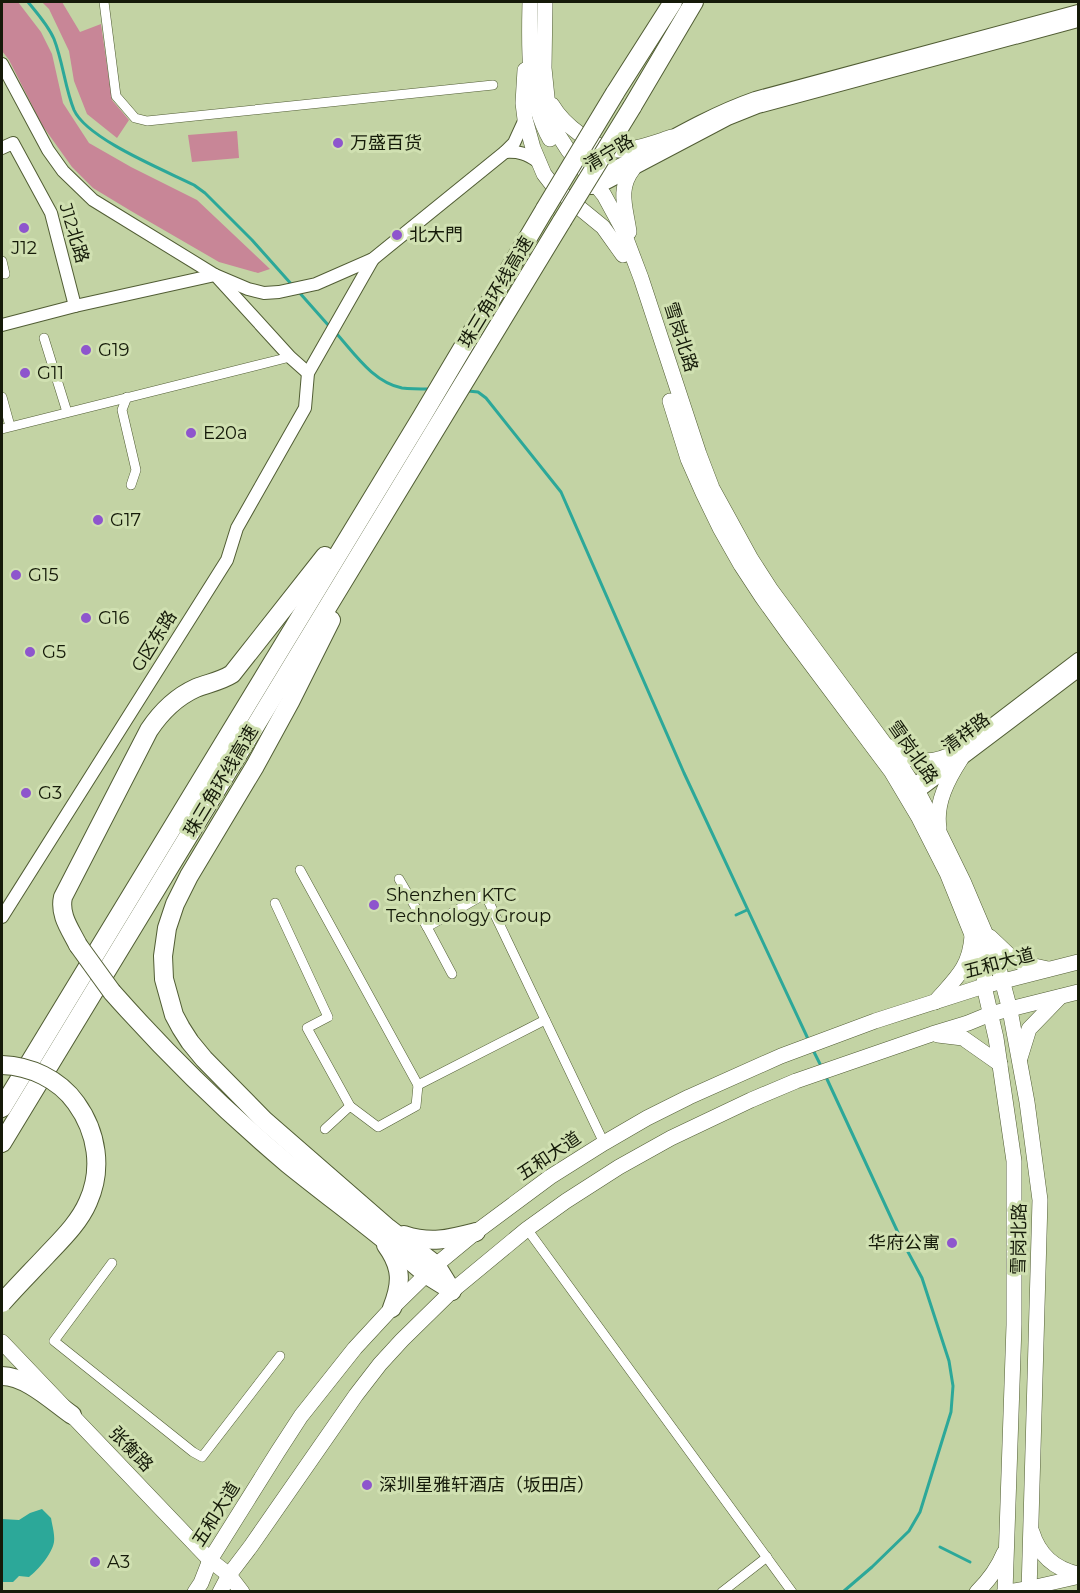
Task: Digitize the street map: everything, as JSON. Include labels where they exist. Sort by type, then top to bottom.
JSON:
[{"type":"highway","name":"珠三角环线高速","points":[[2,1143],[386,491],[421,418],[615,93],[673,2]]},
{"type":"highway","name":"珠三角环线高速","points":[[2,1108],[386,491],[440,420],[694,2]]},
{"type":"highway","points":[[386,491],[232,674],[218,682],[188,692],[158,717],[149,730],[63,897],[62,914],[78,945],[112,992],[163,1047],[228,1110],[274,1140],[431,1270],[452,1291]]},
{"type":"highway","points":[[274,1140],[190,1042],[181,1028],[169,1000],[164,979],[163,956],[167,928],[175,904],[189,876],[285,711],[386,491]]},
{"type":"highway","points":[[2,1065],[34,1071],[56,1083],[72,1097],[91,1129],[96,1147],[97,1165],[94,1186],[88,1203],[78,1218],[2,1303]]},
{"type":"highway","points":[[384,1232],[428,1241],[476,1232]]},
{"type":"highway","points":[[384,1232],[398,1266],[400,1280],[392,1308]]},
{"type":"highway","points":[[2,1376],[11,1376],[25,1382],[72,1415]]},
{"type":"main road","name":"雪岗北路","points":[[531,2],[529,44],[538,113],[545,131],[565,163],[593,185]]},
{"type":"main road","name":"雪岗北路","points":[[545,2],[544,45],[548,107],[559,136],[593,185],[601,209],[628,254],[712,488],[771,590],[883,742],[940,834],[979,932],[985,967],[984,986],[1000,1064],[1014,1161],[1014,1324],[1004,1591]]},
{"type":"main road","points":[[529,44],[523,103],[525,119],[537,161],[554,186],[603,227],[628,254]]},
{"type":"main road","points":[[546,91],[553,107],[562,119],[603,147],[628,150],[672,137]]},
{"type":"main road","points":[[628,254],[623,194],[627,176],[633,169]]},
{"type":"main road","name":"雪岗北路","points":[[628,254],[633,280],[688,459],[720,528],[762,597],[891,771],[913,791],[919,818],[979,932],[997,961],[1010,1010],[1027,1102],[1040,1200],[1029,1590]]},
{"type":"main road","points":[[883,742],[897,753],[910,759],[934,761],[959,756]]},
{"type":"main road","points":[[940,834],[938,821],[942,796],[959,756]]},
{"type":"main road","points":[[934,1002],[962,972],[979,932],[1021,963],[1051,969]]},
{"type":"main road","name":"五和大道","points":[[195,1592],[210,1560],[301,1416],[355,1348],[431,1270],[476,1232],[550,1177],[647,1118],[781,1056],[827,1038],[984,986],[1078,962]]},
{"type":"main road","points":[[220,1592],[235,1582],[264,1528],[356,1395],[381,1364],[452,1291],[527,1229],[619,1167],[720,1113],[796,1082],[990,1014],[1078,992]]},
{"type":"main road","points":[[1019,1060],[1029,1029],[1060,997]]},
{"type":"main road","points":[[932,1034],[963,1038],[1000,1064]]},
{"type":"main road","name":"张衡路","points":[[2,1342],[210,1560],[235,1582],[255,1592]]},
{"type":"main road","points":[[1031,1526],[1035,1542],[1044,1555],[1057,1566],[1078,1575]]},
{"type":"main road","points":[[977,1592],[992,1577],[999,1565],[1007,1541]]},
{"type":"main road","points":[[1004,1591],[1029,1590],[1078,1575]]},
{"type":"street","points":[[104,2],[116,96],[135,118],[147,121],[493,86]]},
{"type":"street","name":"清宁路","points":[[593,185],[672,137],[721,111],[755,98],[1078,11]]},
{"type":"street","name":"清宁路","points":[[593,185],[633,169],[728,119],[758,107],[1078,21]]},
{"type":"street","points":[[2,64],[48,150],[63,171],[93,200],[215,275],[248,289],[264,292],[279,292],[316,284],[374,259],[505,152],[517,138],[525,119]]},
{"type":"street","name":"J12北路","points":[[7,145],[51,213],[75,306]]},
{"type":"street","points":[[505,152],[517,151],[537,161]]},
{"type":"street","points":[[215,275],[290,357],[308,373],[374,259]]},
{"type":"street","points":[[2,261],[5,273]]},
{"type":"street","points":[[2,325],[75,306],[215,275]]},
{"type":"street","points":[[45,338],[67,412]]},
{"type":"street","points":[[2,397],[6,428],[290,357]]},
{"type":"street","name":"G区东路","points":[[2,917],[227,560],[237,528],[305,408],[308,373]]},
{"type":"street","points":[[127,397],[122,410],[136,470],[130,485]]},
{"type":"street","name":"清祥路","points":[[959,756],[1078,659]]},
{"type":"street","name":"清祥路","points":[[913,791],[1078,670]]},
{"type":"street","points":[[275,903],[328,1017],[307,1028],[350,1106],[378,1127],[416,1107],[418,1085],[300,870]]},
{"type":"street","points":[[399,879],[452,974]]},
{"type":"street","points":[[427,927],[485,894],[604,1143]]},
{"type":"street","points":[[418,1085],[545,1020]]},
{"type":"street","points":[[325,1129],[350,1106]]},
{"type":"street","points":[[527,1229],[792,1592]]},
{"type":"street","points":[[112,1263],[54,1341],[202,1457],[280,1356]]},
{"type":"street","points":[[722,1592],[767,1557]]},
{"type":"shaded area","points":[[2,2],[18,2],[41,32],[52,54],[63,103],[89,143],[197,200],[270,269],[258,273],[219,262],[93,188],[72,167],[42,125],[9,60],[2,51]]},
{"type":"shaded area","points":[[42,2],[62,2],[80,32],[101,24],[112,100],[129,120],[117,138],[87,114],[74,81],[69,51],[49,9]]},
{"type":"shaded area","points":[[237,131],[239,158],[192,162],[188,135]]},
{"type":"water","points":[[42,1509],[51,1518],[54,1539],[51,1552],[29,1577],[19,1576],[13,1582],[2,1582],[2,1519],[19,1520]]},
{"type":"waterway","points":[[28,2],[46,24],[54,39],[71,102],[82,121],[110,143],[194,185],[205,193],[252,240],[293,286]]},
{"type":"waterway","points":[[298,291],[329,326]]},
{"type":"waterway","points":[[336,333],[365,366],[382,380],[402,388],[431,389]]},
{"type":"waterway","points":[[468,391],[478,392],[486,398],[561,492],[684,773],[809,1041]]},
{"type":"waterway","points":[[736,915],[747,910]]},
{"type":"waterway","points":[[813,1050],[822,1068]]},
{"type":"waterway","points":[[826,1077],[900,1237],[922,1278],[949,1361],[953,1386],[951,1412],[920,1512],[909,1531],[844,1591]]},
{"type":"waterway","points":[[940,1547],[970,1562]]},
{"type":"place","name":"万盛百货","points":[[338,143]]},
{"type":"place","name":"J12","points":[[24,228]]},
{"type":"place","name":"北大門","points":[[397,235]]},
{"type":"place","name":"G19","points":[[86,350]]},
{"type":"place","name":"G11","points":[[25,373]]},
{"type":"place","name":"E20a","points":[[191,433]]},
{"type":"place","name":"G17","points":[[98,520]]},
{"type":"place","name":"G15","points":[[16,575]]},
{"type":"place","name":"G16","points":[[86,618]]},
{"type":"place","name":"G5","points":[[30,652]]},
{"type":"place","name":"G3","points":[[26,793]]},
{"type":"place","name":"Shenzhen KTC Technology Group","points":[[374,905]]},
{"type":"place","name":"华府公寓","points":[[952,1243]]},
{"type":"place","name":"深圳星雅轩酒店（坂田店）","points":[[367,1485]]},
{"type":"place","name":"A3","points":[[95,1562]]}]
